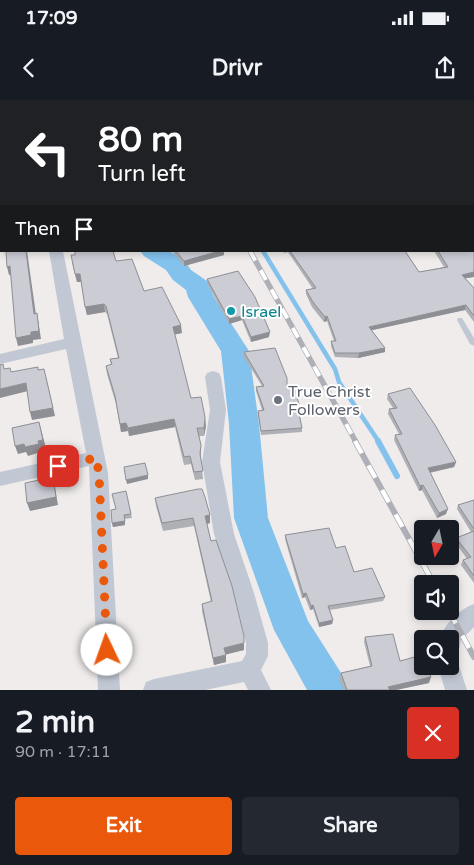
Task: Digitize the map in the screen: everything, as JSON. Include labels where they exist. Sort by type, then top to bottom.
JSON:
[{"type":"street","points":[[56,252],[72,342],[99,473],[109,690]]},
{"type":"street","points":[[0,358],[72,342]]},
{"type":"street","points":[[213,377],[218,410],[211,462],[224,534],[244,593],[257,643],[256,656],[249,670]]},
{"type":"street","points":[[0,479],[96,458]]},
{"type":"street","points":[[457,630],[474,613]]},
{"type":"street","points":[[154,690],[249,670]]},
{"type":"street","points":[[249,670],[260,690]]},
{"type":"street","points":[[452,675],[456,690]]},
{"type":"lane","points":[[460,320],[474,344]]},
{"type":"building","points":[[6,252],[26,252],[34,314],[37,313],[39,331],[31,332],[31,335],[16,338],[10,266],[7,267]]},
{"type":"building","points":[[75,252],[113,252],[116,261],[132,259],[144,291],[162,287],[181,325],[173,327],[191,398],[201,397],[205,417],[204,428],[197,428],[201,445],[200,454],[203,471],[194,472],[190,456],[184,457],[174,419],[128,428],[126,423],[120,424],[115,396],[106,366],[112,364],[110,359],[119,358],[106,306],[104,304],[85,307],[80,274],[75,274],[71,255],[75,255]]},
{"type":"building","points":[[177,252],[216,252],[184,261]]},
{"type":"building","points":[[291,252],[406,252],[419,272],[448,267],[439,252],[474,252],[474,272],[462,275],[474,288],[474,316],[466,305],[369,327],[385,348],[359,353],[335,353],[331,341],[336,341],[327,316],[325,317],[306,290],[316,288]]},
{"type":"building","points":[[238,271],[255,297],[270,332],[251,337],[242,316],[229,319],[207,279]]},
{"type":"building","points":[[275,348],[287,378],[287,388],[294,387],[299,404],[297,404],[302,428],[261,431],[258,411],[264,410],[256,387],[264,386],[244,352]]},
{"type":"building","points":[[3,364],[4,369],[10,368],[11,372],[38,367],[38,370],[44,369],[53,408],[30,412],[26,383],[0,389],[0,365]]},
{"type":"building","points":[[410,388],[435,425],[456,462],[428,468],[448,509],[439,513],[423,485],[420,486],[395,435],[402,434],[389,409],[397,408],[388,394]]},
{"type":"building","points":[[39,422],[43,440],[38,441],[39,444],[25,447],[24,444],[15,446],[12,428]]},
{"type":"building","points":[[145,463],[148,475],[126,480],[124,467]]},
{"type":"building","points":[[53,477],[56,497],[27,503],[25,483]]},
{"type":"building","points":[[202,489],[205,497],[210,515],[205,516],[211,541],[216,540],[232,586],[244,636],[244,643],[224,648],[226,655],[213,658],[202,604],[212,601],[193,518],[162,523],[155,498]]},
{"type":"building","points":[[126,491],[131,514],[124,515],[125,521],[112,523],[111,510],[116,509],[112,494]]},
{"type":"building","points":[[474,500],[474,529],[458,505]]},
{"type":"building","points":[[329,528],[336,548],[345,546],[354,572],[372,568],[385,597],[328,606],[333,620],[319,623],[313,605],[311,606],[306,593],[303,594],[285,535]]},
{"type":"building","points":[[474,531],[474,576],[463,560],[471,557],[459,542],[459,537]]},
{"type":"building","points":[[393,634],[400,661],[414,657],[414,675],[430,675],[431,677],[388,687],[390,690],[347,690],[341,673],[372,666],[365,637]]},
{"type":"waterway","points":[[154,252],[175,265],[182,275],[198,286],[201,297],[235,351],[244,424],[251,518],[293,630],[329,690]]},
{"type":"waterway","points":[[264,252],[335,369],[339,382],[379,442]]},
{"type":"waterway","points":[[378,441],[397,476]]},
{"type":"railway","points":[[251,252],[356,442]]},
{"type":"railway","points":[[355,441],[429,575]]},
{"type":"railway","points":[[454,620],[474,657]]},
{"type":"place","name":"Israel","points":[[231,311]]},
{"type":"place","name":"True Christ Followers","points":[[278,400]]},
{"type":"route","points":[[58,466],[96,458],[99,473],[107,650]]}]
